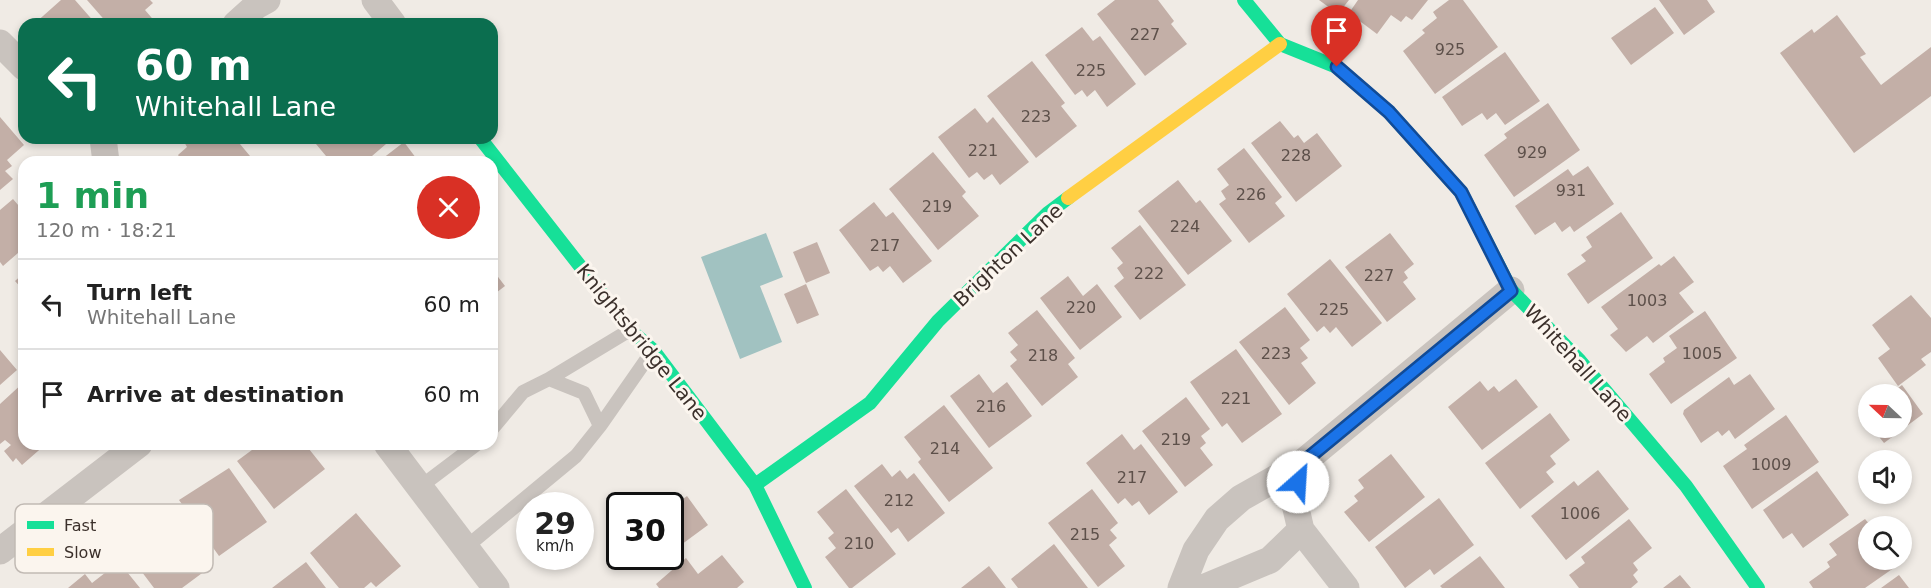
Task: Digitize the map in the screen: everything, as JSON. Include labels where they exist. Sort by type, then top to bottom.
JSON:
[{"type":"street","points":[[243,18],[267,0]]},
{"type":"street","points":[[375,0],[388,18]]},
{"type":"street","name":"Whitehall Lane","points":[[1244,0],[1280,44],[1337,67],[1389,112],[1461,192],[1511,291],[1580,361],[1686,486],[1758,588]]},
{"type":"street","points":[[0,43],[18,61]]},
{"type":"street","name":"Brighton Lane","points":[[755,485],[870,403],[938,321],[1048,213],[1280,44]]},
{"type":"street","name":"Knightsbridge Lane","points":[[485,144],[494,156]]},
{"type":"street","name":"Knightsbridge Lane","points":[[498,161],[630,330],[653,350],[755,485],[805,588]]},
{"type":"street","points":[[1181,588],[1196,550],[1216,519],[1241,498],[1301,464],[1511,291]]},
{"type":"street","points":[[61,504],[131,450]]},
{"type":"street","points":[[392,450],[496,588]]},
{"type":"street","points":[[1301,464],[1294,500],[1301,530],[1346,588]]},
{"type":"street","points":[[1203,588],[1270,561],[1301,530]]},
{"type":"street","points":[[0,551],[15,539]]},
{"type":"lane","points":[[498,422],[523,392],[630,330]]},
{"type":"lane","points":[[465,548],[576,456],[653,350]]},
{"type":"lane","points":[[549,379],[584,393],[600,426]]},
{"type":"lane","points":[[420,487],[469,450]]},
{"type":"water","points":[[766,233],[783,277],[760,286],[782,342],[740,359],[701,257]]},
{"type":"building","points":[[61,0],[75,0],[91,18],[41,18]]},
{"type":"building","points":[[87,0],[150,0],[153,3],[145,10],[152,18],[103,18]]},
{"type":"building","points":[[1115,0],[1158,0],[1174,21],[1171,24],[1187,44],[1145,76],[1097,14]]},
{"type":"building","points":[[1319,0],[1349,0],[1338,14]]},
{"type":"building","points":[[1358,0],[1428,0],[1412,20],[1406,16],[1401,22],[1391,15],[1377,34],[1349,13]]},
{"type":"building","points":[[1449,0],[1463,0],[1498,47],[1435,94],[1403,51],[1425,33],[1422,30],[1437,18],[1433,12]]},
{"type":"building","points":[[1659,0],[1707,0],[1715,12],[1684,35]]},
{"type":"building","points":[[1655,7],[1674,33],[1631,65],[1611,38]]},
{"type":"building","points":[[1837,15],[1866,54],[1860,57],[1881,85],[1931,47],[1931,96],[1854,153],[1780,53],[1812,29],[1814,33]]},
{"type":"building","points":[[1082,27],[1093,41],[1100,36],[1136,84],[1107,107],[1095,90],[1087,97],[1082,90],[1075,95],[1045,55]]},
{"type":"building","points":[[1505,52],[1540,101],[1505,125],[1496,113],[1487,120],[1482,113],[1462,126],[1442,97]]},
{"type":"building","points":[[1032,61],[1065,103],[1061,106],[1077,126],[1036,158],[987,96]]},
{"type":"building","points":[[1548,103],[1580,150],[1514,197],[1484,155],[1507,138],[1504,134]]},
{"type":"building","points":[[975,108],[987,123],[993,117],[1029,162],[1000,185],[992,174],[984,180],[977,172],[969,178],[938,137]]},
{"type":"building","points":[[0,117],[18,138],[18,144],[24,145],[7,160],[12,166],[5,171],[13,179],[0,190]]},
{"type":"building","points":[[1280,121],[1294,138],[1298,135],[1304,143],[1317,133],[1342,166],[1296,202],[1251,143]]},
{"type":"building","points":[[185,144],[240,144],[250,156],[179,156],[187,147]]},
{"type":"building","points":[[316,144],[386,144],[372,156],[326,156]]},
{"type":"building","points":[[401,144],[406,144],[414,156],[386,156]]},
{"type":"building","points":[[1244,148],[1282,197],[1275,203],[1285,216],[1249,243],[1219,204],[1226,199],[1221,191],[1229,185],[1217,169]]},
{"type":"building","points":[[933,152],[966,192],[962,196],[979,216],[938,250],[889,189]]},
{"type":"building","points":[[1588,166],[1614,204],[1574,232],[1570,226],[1562,232],[1555,222],[1535,235],[1515,206],[1568,169],[1573,176]]},
{"type":"building","points":[[1178,180],[1196,203],[1200,200],[1232,241],[1188,275],[1138,211]]},
{"type":"building","points":[[13,199],[18,205],[18,253],[3,266],[0,262],[0,210]]},
{"type":"building","points":[[874,202],[886,217],[893,212],[932,261],[903,283],[890,266],[883,272],[878,266],[870,271],[839,230]]},
{"type":"building","points":[[1621,212],[1653,258],[1588,304],[1567,274],[1586,261],[1581,255],[1592,247],[1586,237]]},
{"type":"building","points":[[1140,225],[1186,285],[1140,320],[1114,286],[1124,278],[1117,268],[1123,263],[1111,248]]},
{"type":"building","points":[[1390,233],[1414,264],[1404,272],[1408,278],[1403,282],[1416,299],[1387,322],[1345,267]]},
{"type":"building","points":[[817,242],[830,273],[806,283],[793,252]]},
{"type":"building","points":[[1674,256],[1694,282],[1679,293],[1694,312],[1653,343],[1647,336],[1626,352],[1610,335],[1618,329],[1601,307],[1659,264],[1661,266]]},
{"type":"building","points":[[1330,259],[1382,323],[1352,347],[1336,327],[1330,333],[1324,326],[1317,332],[1287,294]]},
{"type":"building","points":[[1068,276],[1083,296],[1097,284],[1122,317],[1080,350],[1040,298]]},
{"type":"building","points":[[498,277],[505,286],[498,291]]},
{"type":"building","points":[[806,284],[819,315],[797,324],[784,294]]},
{"type":"building","points":[[1911,295],[1931,318],[1931,352],[1921,359],[1926,365],[1901,384],[1897,384],[1878,358],[1890,349],[1872,325]]},
{"type":"building","points":[[1285,307],[1310,340],[1300,348],[1308,358],[1301,363],[1316,383],[1289,405],[1239,342]]},
{"type":"building","points":[[1037,310],[1075,358],[1068,364],[1078,377],[1042,406],[1010,366],[1017,360],[1010,352],[1018,345],[1008,333]]},
{"type":"building","points":[[1705,311],[1737,358],[1671,404],[1649,374],[1665,362],[1663,358],[1677,348],[1669,336]]},
{"type":"building","points":[[1236,349],[1282,414],[1242,443],[1227,423],[1222,427],[1190,382]]},
{"type":"building","points":[[0,350],[17,370],[0,385]]},
{"type":"building","points":[[979,374],[993,393],[1007,382],[1032,416],[989,448],[950,396]]},
{"type":"building","points":[[1750,374],[1775,409],[1735,439],[1729,430],[1722,436],[1718,431],[1701,443],[1683,414],[1684,410],[1729,377],[1734,385]]},
{"type":"building","points":[[1516,379],[1538,407],[1482,450],[1448,407],[1480,381],[1488,391],[1494,386],[1499,392]]},
{"type":"building","points":[[18,388],[18,450],[39,450],[22,465],[16,458],[13,462],[4,451],[11,445],[5,440],[0,444],[0,404]]},
{"type":"building","points":[[1186,397],[1210,429],[1201,436],[1206,443],[1200,448],[1213,465],[1185,487],[1142,431]]},
{"type":"building","points":[[1912,399],[1923,414],[1912,422]]},
{"type":"building","points":[[944,405],[993,468],[949,502],[918,462],[921,459],[904,437]]},
{"type":"building","points":[[1550,413],[1570,440],[1550,456],[1556,464],[1546,472],[1554,482],[1520,509],[1485,463]]},
{"type":"building","points":[[1786,415],[1819,462],[1752,509],[1723,466],[1747,449],[1744,445]]},
{"type":"building","points":[[1122,434],[1134,450],[1141,444],[1178,492],[1149,515],[1139,501],[1132,506],[1125,498],[1118,504],[1086,463]]},
{"type":"building","points":[[1880,438],[1891,438],[1884,443]]},
{"type":"building","points":[[252,450],[310,450],[325,469],[274,509],[237,461]]},
{"type":"building","points":[[1391,454],[1425,497],[1369,542],[1344,512],[1358,501],[1354,496],[1364,488],[1358,480]]},
{"type":"building","points":[[882,464],[892,477],[900,470],[907,479],[914,473],[945,513],[908,542],[898,528],[891,533],[854,486]]},
{"type":"building","points":[[229,468],[267,522],[219,556],[213,548],[213,504],[182,504],[179,500]]},
{"type":"building","points":[[1598,470],[1629,509],[1566,560],[1531,516],[1574,481],[1578,486]]},
{"type":"building","points":[[1817,471],[1849,515],[1803,548],[1792,533],[1783,539],[1763,510]]},
{"type":"building","points":[[846,489],[896,554],[852,588],[849,588],[825,557],[836,548],[828,538],[834,533],[817,512]]},
{"type":"building","points":[[1092,489],[1118,523],[1110,530],[1117,538],[1109,545],[1125,566],[1098,587],[1048,523]]},
{"type":"building","points":[[687,496],[708,525],[684,543],[684,498]]},
{"type":"building","points":[[1439,498],[1474,545],[1434,575],[1430,569],[1405,588],[1375,547]]},
{"type":"building","points":[[356,513],[401,566],[376,587],[371,582],[364,588],[339,588],[310,553]]},
{"type":"building","points":[[1629,519],[1652,548],[1633,563],[1638,570],[1633,575],[1638,582],[1631,588],[1579,588],[1569,575],[1585,563],[1581,557]]},
{"type":"building","points":[[1858,524],[1858,570],[1891,570],[1865,588],[1813,588],[1809,582],[1830,567],[1827,562],[1837,555],[1829,544]]},
{"type":"building","points":[[1054,544],[1088,588],[1018,588],[1011,579]]},
{"type":"building","points":[[722,555],[744,582],[737,588],[659,588],[656,584],[672,570],[684,570],[686,558],[698,574]]},
{"type":"building","points":[[1480,556],[1505,588],[1442,588],[1440,586]]},
{"type":"building","points":[[306,562],[326,588],[272,588]]},
{"type":"building","points":[[989,566],[1006,588],[961,588]]},
{"type":"building","points":[[105,573],[128,573],[140,588],[68,588],[85,574],[92,583]]},
{"type":"building","points":[[143,573],[202,573],[182,588],[154,588]]},
{"type":"building","points":[[1680,575],[1691,588],[1663,588]]},
{"type":"building","points":[[1899,575],[1909,588],[1881,588]]},
{"type":"traffic: fast","points":[[1244,0],[1280,44],[1337,67],[1389,112],[1461,192],[1511,290],[1580,361],[1686,486],[1758,588]]},
{"type":"traffic: fast","points":[[485,144],[494,156]]},
{"type":"traffic: fast","points":[[498,161],[630,330],[653,350],[755,485],[805,588]]},
{"type":"traffic: fast","points":[[755,485],[870,403],[938,321],[1048,213],[1068,198]]},
{"type":"traffic: slow","points":[[1068,198],[1280,44]]},
{"type":"route","points":[[1298,482],[1301,464],[1511,291],[1461,192],[1389,112],[1337,67]]}]
